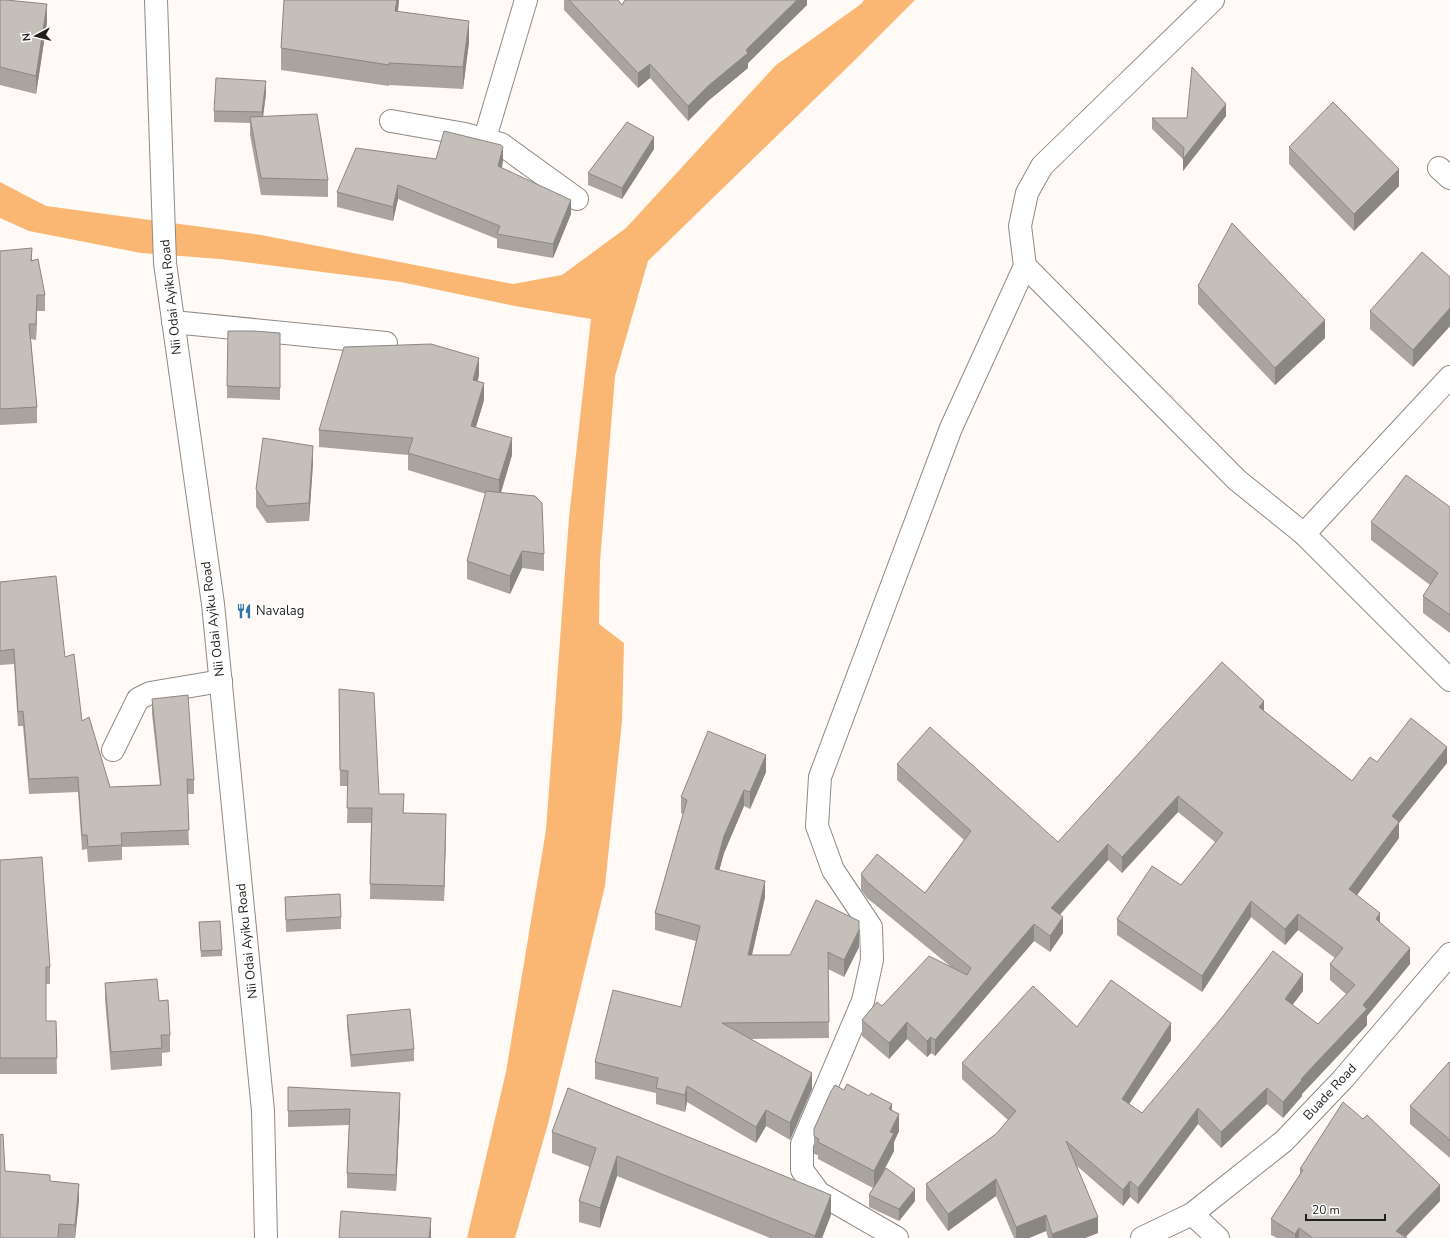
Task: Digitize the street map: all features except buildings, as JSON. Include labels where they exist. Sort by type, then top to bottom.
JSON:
[{"type":"street","name":"Nii Odai Ayiku Road","points":[[156,0],[166,263],[213,604],[221,681],[263,1111],[266,1238]]},
{"type":"street","points":[[485,138],[526,0]]},
{"type":"street","points":[[897,1238],[819,1193],[802,1170],[802,1144],[863,1001],[872,960],[871,927],[833,870],[817,826],[820,777],[951,428],[1025,266],[1020,226],[1027,193],[1042,166],[1213,0]]},
{"type":"street","points":[[391,121],[485,138],[501,144],[577,199]]},
{"type":"street","points":[[1025,266],[1237,480],[1304,534],[1450,680]]},
{"type":"street","points":[[173,322],[386,343]]},
{"type":"street","points":[[1304,534],[1450,377]]},
{"type":"street","points":[[113,750],[138,699],[150,693],[221,681]]},
{"type":"street","name":"Buade Road","points":[[1142,1238],[1192,1214],[1284,1141],[1343,1079],[1450,954]]},
{"type":"street","points":[[1192,1214],[1218,1238]]},
{"type":"shaded area","points":[[864,0],[915,0],[648,261],[615,376],[600,562],[599,624],[624,643],[622,721],[605,886],[548,1124],[515,1238],[467,1238],[506,1072],[546,830],[569,518],[591,319],[515,306],[401,282],[220,259],[141,253],[29,231],[0,218],[0,182],[46,206],[261,235],[513,284],[562,275],[626,228],[776,65],[861,4]]},
{"type":"place","name":"Navalag","points":[[244,611]]}]
